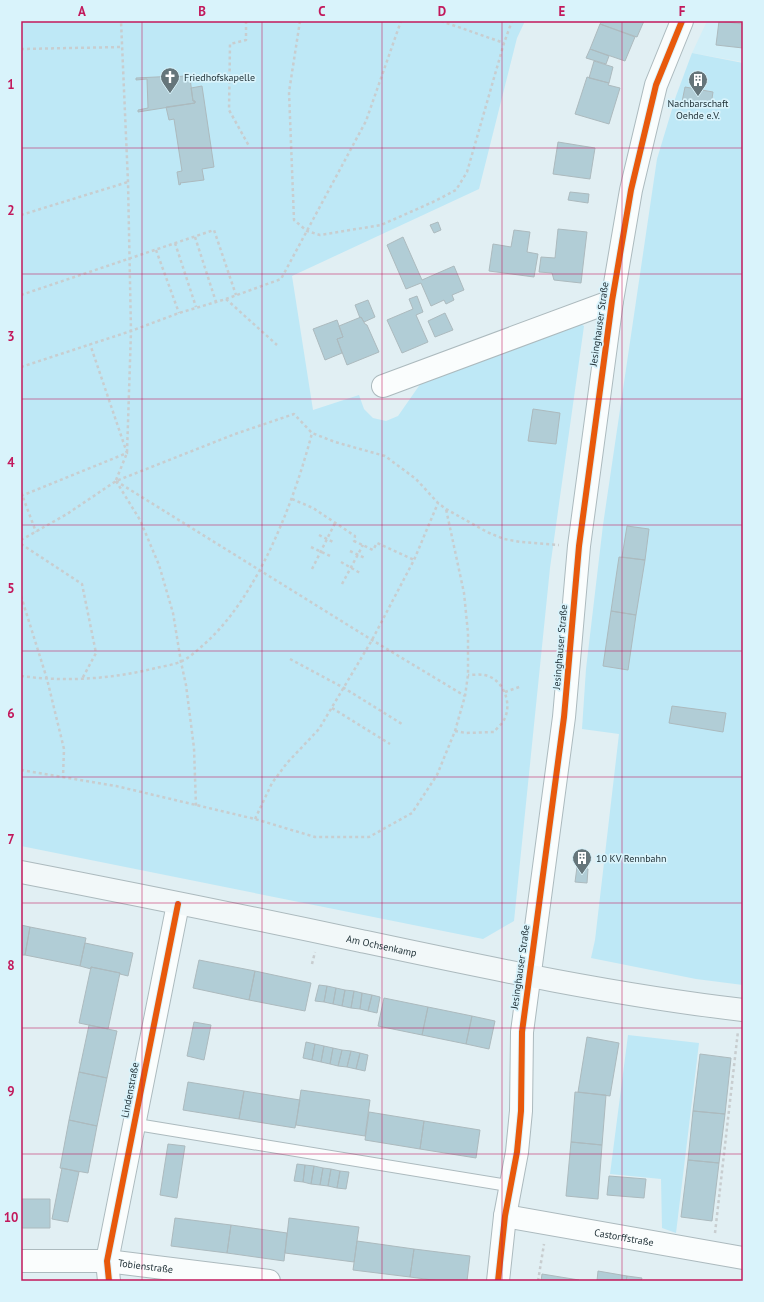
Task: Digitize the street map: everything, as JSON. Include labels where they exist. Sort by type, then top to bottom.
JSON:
[{"type":"main road","name":"Am Ochsenkamp","points":[[21,872],[530,976],[636,995],[743,1010]]},
{"type":"street","name":"Jesinghauser Straße","points":[[498,1281],[505,1216],[517,1152],[522,1111],[522,1032],[564,717],[579,546],[612,301],[631,190],[656,85],[682,21]]},
{"type":"street","name":"Jesinghauser Straße","points":[[383,386],[612,301]]},
{"type":"street","name":"Lindenstraße","points":[[108,1271],[134,1124],[178,904]]},
{"type":"street","name":"Castorffstraße","points":[[505,1216],[743,1258]]},
{"type":"street","name":"Tobienstraße","points":[[21,1261],[108,1271],[269,1281]]},
{"type":"lane","points":[[134,1124],[511,1186]]},
{"type":"path","points":[[116,481],[127,453],[131,331],[128,182],[121,21]]},
{"type":"path","points":[[246,21],[246,40],[230,44],[229,110],[249,146]]},
{"type":"path","points":[[300,21],[289,92],[294,220],[307,231],[320,235],[381,225],[456,190],[467,172],[512,21]]},
{"type":"path","points":[[21,368],[282,279],[366,121],[401,21]]},
{"type":"path","points":[[441,21],[504,44]]},
{"type":"path","points":[[21,49],[122,47]]},
{"type":"path","points":[[21,215],[128,182]]},
{"type":"path","points":[[21,295],[214,230],[236,295]]},
{"type":"path","points":[[195,237],[216,302]]},
{"type":"path","points":[[176,243],[196,308]]},
{"type":"path","points":[[156,250],[179,313]]},
{"type":"path","points":[[226,299],[277,345]]},
{"type":"path","points":[[90,344],[127,453]]},
{"type":"path","points":[[21,540],[67,514],[116,481],[236,434],[294,414],[312,432],[335,442],[385,456],[416,479],[446,510],[487,532],[504,539],[521,542],[579,546]]},
{"type":"path","points":[[21,676],[47,679],[82,679],[131,674],[181,662],[189,657],[215,635],[237,608],[260,570],[292,499],[304,467],[312,432]]},
{"type":"path","points":[[22,496],[127,453]]},
{"type":"path","points":[[116,481],[465,696]]},
{"type":"path","points":[[116,481],[140,520],[158,565],[173,613],[186,685],[194,748],[196,806]]},
{"type":"path","points":[[21,492],[36,532]]},
{"type":"path","points":[[292,499],[313,508],[355,536],[354,541],[373,550],[377,543],[414,560]]},
{"type":"path","points":[[255,819],[272,783],[287,763],[319,728],[372,640],[414,560],[438,503]]},
{"type":"path","points":[[21,770],[116,786],[255,819],[315,836],[369,837],[412,813],[437,775],[455,731],[465,696],[468,675],[468,633],[464,593],[446,510]]},
{"type":"path","points":[[312,569],[335,523]]},
{"type":"path","points":[[319,535],[333,542]]},
{"type":"path","points":[[21,544],[82,584],[96,653],[82,679]]},
{"type":"path","points":[[342,584],[363,545]]},
{"type":"path","points":[[311,547],[330,556]]},
{"type":"path","points":[[350,550],[365,558]]},
{"type":"path","points":[[342,562],[360,573]]},
{"type":"path","points":[[21,596],[47,679],[64,749],[63,777]]},
{"type":"path","points":[[290,659],[344,688],[402,724]]},
{"type":"path","points":[[455,731],[466,733],[494,732],[504,720],[506,712],[507,703],[505,692],[500,683],[484,674],[468,675]]},
{"type":"path","points":[[505,692],[522,686]]},
{"type":"path","points":[[332,708],[390,744]]},
{"type":"path","points":[[713,1253],[737,1042]]},
{"type":"path","points":[[538,1281],[548,1223]]},
{"type":"shaded area","points":[[21,21],[525,21],[517,38],[479,189],[292,276],[313,410],[359,395],[364,409],[373,418],[386,421],[398,416],[421,383],[579,323],[584,326],[550,568],[514,921],[483,939],[21,846]]},
{"type":"shaded area","points":[[707,21],[743,21],[743,62],[692,53]]},
{"type":"shaded area","points":[[692,53],[743,63],[743,985],[696,979],[591,958],[595,940],[619,734],[582,729],[586,669],[603,525],[657,159],[676,96]]},
{"type":"shaded area","points":[[628,1035],[699,1043],[676,1233],[662,1228],[661,1179],[610,1174]]},
{"type":"building","points":[[602,21],[644,21],[637,37],[600,24]]},
{"type":"building","points":[[719,21],[743,24],[743,48],[716,45]]},
{"type":"building","points":[[600,24],[635,37],[625,61],[590,49]]},
{"type":"building","points":[[590,49],[609,56],[606,64],[586,58]]},
{"type":"building","points":[[594,61],[613,67],[609,83],[589,78]]},
{"type":"building","name":"Friedhofskapelle","points":[[192,75],[190,78],[193,101],[195,101],[195,103],[138,112],[138,110],[148,108],[147,79],[136,80],[136,78]]},
{"type":"building","points":[[587,77],[609,83],[608,85],[620,88],[609,124],[575,114]]},
{"type":"building","points":[[202,86],[214,167],[202,169],[204,180],[180,183],[181,184],[179,185],[177,172],[182,171],[174,119],[169,120],[166,107],[195,103],[195,101],[193,101],[191,88]]},
{"type":"building","name":"Nachbarschaft Oehde e.V.","points":[[685,87],[713,92],[711,105],[682,102]]},
{"type":"building","points":[[558,142],[595,148],[590,179],[553,174]]},
{"type":"building","points":[[570,192],[589,194],[588,203],[568,200]]},
{"type":"building","points":[[438,222],[441,230],[434,233],[430,225]]},
{"type":"building","points":[[558,229],[587,232],[581,283],[554,280],[552,273],[539,272],[541,257],[555,258]]},
{"type":"building","points":[[514,230],[530,232],[527,252],[538,254],[534,277],[489,271],[493,244],[511,247]]},
{"type":"building","points":[[403,237],[422,280],[454,266],[464,290],[452,295],[454,300],[446,304],[444,300],[431,306],[421,283],[406,289],[387,245]]},
{"type":"building","points":[[417,296],[423,312],[416,315],[428,342],[402,353],[387,320],[413,309],[409,299]]},
{"type":"building","points":[[368,300],[375,317],[364,322],[361,317],[360,318],[355,305]]},
{"type":"building","points":[[445,313],[453,330],[435,337],[428,321]]},
{"type":"building","points":[[361,317],[367,325],[379,352],[347,365],[337,339],[343,337],[339,326]]},
{"type":"building","points":[[337,320],[343,337],[337,339],[342,353],[325,360],[313,329]]},
{"type":"building","points":[[533,409],[560,413],[556,444],[528,441]]},
{"type":"building","points":[[627,526],[649,529],[645,560],[622,557]]},
{"type":"building","points":[[619,557],[645,560],[636,615],[611,611]]},
{"type":"building","points":[[611,611],[636,615],[628,670],[603,666]]},
{"type":"building","points":[[672,706],[726,713],[723,732],[669,723]]},
{"type":"building","name":"10 KV Rennbahn","points":[[577,867],[588,869],[587,883],[575,882]]},
{"type":"building","points":[[21,925],[30,927],[25,955],[21,955]]},
{"type":"building","points":[[30,927],[86,938],[80,966],[25,955]]},
{"type":"building","points":[[85,943],[133,953],[128,976],[120,973],[80,966]]},
{"type":"building","points":[[199,960],[255,971],[249,1000],[193,988]]},
{"type":"building","points":[[91,967],[120,973],[108,1029],[79,1023]]},
{"type":"building","points":[[255,971],[311,983],[305,1011],[249,1000]]},
{"type":"building","points":[[319,985],[327,986],[324,1002],[315,1001]]},
{"type":"building","points":[[327,986],[336,988],[333,1004],[324,1002]]},
{"type":"building","points":[[336,988],[345,990],[342,1006],[333,1004]]},
{"type":"building","points":[[345,990],[354,991],[351,1008],[342,1006]]},
{"type":"building","points":[[354,991],[362,993],[360,1009],[351,1008]]},
{"type":"building","points":[[362,993],[372,995],[368,1011],[360,1009]]},
{"type":"building","points":[[372,995],[380,997],[377,1013],[368,1011]]},
{"type":"building","points":[[384,998],[428,1007],[422,1035],[378,1026]]},
{"type":"building","points":[[428,1007],[472,1016],[466,1044],[422,1035]]},
{"type":"building","points":[[472,1016],[495,1021],[489,1049],[466,1044]]},
{"type":"building","points":[[194,1022],[211,1025],[204,1060],[187,1056]]},
{"type":"building","points":[[89,1025],[117,1031],[107,1078],[79,1072]]},
{"type":"building","points":[[587,1037],[619,1043],[610,1096],[578,1092]]},
{"type":"building","points":[[306,1042],[315,1044],[312,1060],[303,1058]]},
{"type":"building","points":[[315,1044],[324,1046],[321,1062],[312,1060]]},
{"type":"building","points":[[324,1046],[333,1048],[330,1064],[321,1062]]},
{"type":"building","points":[[333,1048],[342,1050],[338,1066],[330,1064]]},
{"type":"building","points":[[342,1050],[351,1051],[347,1067],[338,1066]]},
{"type":"building","points":[[351,1051],[360,1053],[356,1069],[347,1067]]},
{"type":"building","points":[[360,1053],[368,1055],[365,1071],[356,1069]]},
{"type":"building","points":[[700,1054],[731,1058],[725,1114],[693,1111]]},
{"type":"building","points":[[79,1072],[107,1078],[97,1126],[69,1120]]},
{"type":"building","points":[[188,1082],[244,1091],[239,1119],[183,1110]]},
{"type":"building","points":[[301,1090],[370,1100],[365,1136],[296,1125]]},
{"type":"building","points":[[244,1091],[300,1100],[295,1128],[239,1119]]},
{"type":"building","points":[[575,1092],[606,1095],[602,1145],[571,1142]]},
{"type":"building","points":[[693,1111],[725,1114],[719,1163],[688,1160]]},
{"type":"building","points":[[369,1112],[424,1121],[420,1149],[365,1140]]},
{"type":"building","points":[[69,1120],[97,1126],[88,1173],[60,1168]]},
{"type":"building","points":[[424,1121],[480,1130],[476,1158],[420,1149]]},
{"type":"building","points":[[571,1142],[602,1145],[598,1199],[566,1196]]},
{"type":"building","points":[[168,1144],[185,1146],[177,1198],[160,1195]]},
{"type":"building","points":[[688,1160],[719,1163],[712,1221],[681,1217]]},
{"type":"building","points":[[297,1164],[305,1165],[303,1182],[294,1181]]},
{"type":"building","points":[[305,1165],[314,1166],[311,1184],[303,1182]]},
{"type":"building","points":[[314,1166],[323,1168],[320,1185],[311,1184]]},
{"type":"building","points":[[62,1168],[79,1172],[68,1222],[52,1219]]},
{"type":"building","points":[[323,1168],[331,1169],[328,1186],[320,1185]]},
{"type":"building","points":[[331,1169],[340,1171],[337,1188],[328,1186]]},
{"type":"building","points":[[340,1171],[349,1172],[346,1189],[337,1188]]},
{"type":"building","points":[[609,1176],[646,1179],[644,1198],[607,1195]]},
{"type":"building","points":[[21,1199],[50,1199],[50,1228],[21,1228]]},
{"type":"building","points":[[175,1218],[231,1225],[227,1253],[171,1246]]},
{"type":"building","points":[[289,1218],[359,1227],[354,1262],[285,1253]]},
{"type":"building","points":[[231,1225],[287,1233],[284,1261],[227,1253]]},
{"type":"building","points":[[357,1241],[414,1249],[410,1277],[353,1270]]},
{"type":"building","points":[[414,1249],[470,1256],[467,1281],[440,1281],[410,1277]]},
{"type":"building","points":[[598,1271],[627,1276],[626,1281],[597,1281]]},
{"type":"building","points":[[542,1274],[579,1280],[579,1281],[541,1281]]},
{"type":"building","points":[[627,1276],[642,1278],[641,1281],[626,1281]]},
{"type":"cycle path","points":[[498,1281],[505,1216],[517,1152],[521,1111],[522,1032],[564,717],[579,546],[612,301],[631,190],[656,85],[682,21]]},
{"type":"cycle path","points":[[109,1281],[107,1261],[178,904]]},
{"type":"place","name":"Friedhofskapelle","points":[[170,94]]},
{"type":"place","name":"Nachbarschaft Oehde e.V.","points":[[698,97]]},
{"type":"place","name":"10 KV Rennbahn","points":[[582,875]]}]
